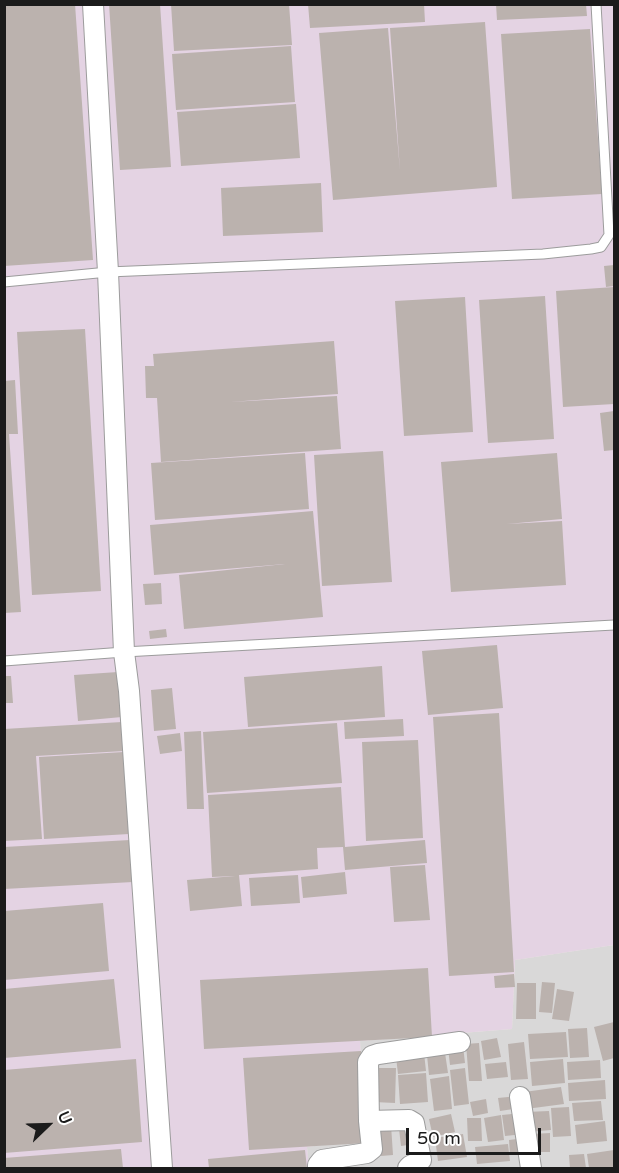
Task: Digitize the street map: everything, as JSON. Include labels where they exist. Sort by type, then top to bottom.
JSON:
[{"type":"street","points":[[93,4],[108,272],[124,652],[130,703],[162,1168]]},
{"type":"street","points":[[318,1168],[322,1160],[367,1153],[371,1150],[368,1062],[372,1056],[460,1042]]},
{"type":"street","points":[[520,1097],[531,1168]]},
{"type":"street","points":[[369,1121],[409,1120],[414,1123],[421,1160],[408,1168]]},
{"type":"lane","points":[[4,282],[108,272],[543,254],[601,247],[609,235],[596,4]]},
{"type":"lane","points":[[4,661],[124,652],[615,625]]},
{"type":"shaded area","points":[[5,5],[614,5],[614,945],[515,960],[512,1029],[360,1041],[366,1139],[307,1147],[309,1168],[5,1168]]},
{"type":"shaded area","points":[[614,945],[614,1168],[309,1168],[307,1147],[366,1139],[360,1041],[512,1029],[515,960]]},
{"type":"building","points":[[4,4],[75,4],[93,260],[4,266]]},
{"type":"building","points":[[109,4],[160,4],[171,167],[120,170]]},
{"type":"building","points":[[171,4],[289,4],[292,45],[174,51]]},
{"type":"building","points":[[308,4],[424,4],[425,22],[310,28]]},
{"type":"building","points":[[496,4],[586,4],[587,16],[497,20]]},
{"type":"building","points":[[485,22],[497,187],[333,200],[319,33],[388,28],[400,171],[390,28]]},
{"type":"building","points":[[590,29],[602,194],[512,199],[501,34]]},
{"type":"building","points":[[291,46],[295,102],[176,110],[172,54]]},
{"type":"building","points":[[296,104],[300,158],[181,166],[177,112]]},
{"type":"building","points":[[321,183],[323,232],[223,236],[221,188]]},
{"type":"building","points":[[614,265],[614,286],[606,287],[604,266]]},
{"type":"building","points":[[614,287],[614,404],[563,407],[556,291]]},
{"type":"building","points":[[545,296],[554,439],[488,443],[479,300]]},
{"type":"building","points":[[465,297],[473,432],[404,436],[395,301]]},
{"type":"building","points":[[85,329],[101,591],[32,595],[17,332]]},
{"type":"building","points":[[334,341],[338,394],[230,402],[337,396],[341,449],[161,462],[157,398],[146,398],[145,366],[154,366],[153,354]]},
{"type":"building","points":[[15,380],[18,434],[9,434],[21,612],[4,613],[4,381]]},
{"type":"building","points":[[614,411],[614,450],[604,451],[600,413]]},
{"type":"building","points":[[383,451],[392,582],[322,586],[314,455]]},
{"type":"building","points":[[305,453],[309,509],[155,520],[151,463]]},
{"type":"building","points":[[557,453],[562,519],[507,524],[562,521],[566,585],[451,592],[441,462]]},
{"type":"building","points":[[313,511],[323,617],[184,629],[179,575],[285,564],[154,575],[150,525]]},
{"type":"building","points":[[161,583],[162,604],[145,605],[143,584]]},
{"type":"building","points":[[166,629],[167,637],[150,639],[149,631]]},
{"type":"building","points":[[497,645],[503,708],[428,715],[422,651]]},
{"type":"building","points":[[382,666],[385,717],[248,727],[244,677]]},
{"type":"building","points":[[118,672],[122,717],[78,721],[74,675]]},
{"type":"building","points":[[4,676],[11,676],[13,703],[4,703]]},
{"type":"building","points":[[172,688],[176,729],[154,731],[151,690]]},
{"type":"building","points":[[499,713],[514,972],[449,976],[433,717]]},
{"type":"building","points":[[403,719],[404,736],[345,739],[344,722]]},
{"type":"building","points":[[122,722],[124,751],[36,756],[42,839],[4,841],[4,729]]},
{"type":"building","points":[[337,723],[342,783],[207,793],[203,732]]},
{"type":"building","points":[[201,731],[204,809],[187,809],[184,732]]},
{"type":"building","points":[[180,733],[182,751],[160,754],[157,736]]},
{"type":"building","points":[[418,740],[423,838],[366,841],[362,742]]},
{"type":"building","points":[[124,752],[129,834],[44,839],[39,757]]},
{"type":"building","points":[[341,787],[345,847],[425,840],[427,863],[345,870],[343,847],[317,848],[318,869],[239,875],[242,906],[190,911],[187,880],[235,876],[212,877],[208,795]]},
{"type":"building","points":[[130,840],[133,882],[4,889],[4,847]]},
{"type":"building","points":[[425,865],[430,920],[394,922],[390,867]]},
{"type":"building","points":[[345,872],[347,894],[303,898],[301,877]]},
{"type":"building","points":[[298,875],[300,903],[251,906],[249,878]]},
{"type":"building","points":[[103,903],[109,971],[4,980],[4,911]]},
{"type":"building","points":[[428,968],[432,1037],[204,1049],[200,980]]},
{"type":"building","points":[[514,974],[515,987],[495,988],[494,976]]},
{"type":"building","points":[[114,979],[121,1048],[4,1058],[4,989]]},
{"type":"building","points":[[542,982],[555,983],[552,1013],[539,1012]]},
{"type":"building","points":[[517,983],[536,983],[536,1019],[516,1019]]},
{"type":"building","points":[[557,989],[574,992],[569,1021],[552,1019]]},
{"type":"building","points":[[614,1022],[614,1058],[603,1061],[594,1027]]},
{"type":"building","points":[[587,1028],[589,1057],[570,1058],[568,1029]]},
{"type":"building","points":[[566,1032],[568,1057],[530,1059],[528,1034]]},
{"type":"building","points":[[497,1038],[501,1057],[484,1060],[481,1041]]},
{"type":"building","points":[[524,1042],[528,1079],[511,1080],[508,1044]]},
{"type":"building","points":[[479,1043],[482,1081],[469,1081],[466,1044]]},
{"type":"building","points":[[463,1046],[465,1063],[450,1065],[448,1048]]},
{"type":"building","points":[[361,1051],[367,1143],[249,1150],[243,1058]]},
{"type":"building","points":[[424,1053],[426,1071],[398,1074],[396,1057]]},
{"type":"building","points":[[445,1053],[448,1073],[429,1075],[427,1055]]},
{"type":"building","points":[[136,1059],[142,1142],[4,1153],[4,1070]]},
{"type":"building","points":[[563,1059],[565,1083],[532,1086],[530,1062]]},
{"type":"building","points":[[600,1060],[601,1078],[568,1080],[567,1062]]},
{"type":"building","points":[[506,1062],[508,1077],[487,1079],[485,1064]]},
{"type":"building","points":[[375,1068],[396,1068],[395,1103],[374,1102]]},
{"type":"building","points":[[465,1068],[469,1104],[454,1106],[450,1070]]},
{"type":"building","points":[[426,1073],[428,1102],[400,1104],[398,1075]]},
{"type":"building","points":[[449,1076],[452,1109],[434,1111],[430,1079]]},
{"type":"building","points":[[605,1080],[606,1099],[569,1101],[568,1083]]},
{"type":"building","points":[[561,1087],[564,1104],[526,1109],[524,1092]]},
{"type":"building","points":[[518,1096],[520,1108],[500,1111],[498,1098]]},
{"type":"building","points":[[486,1099],[488,1113],[473,1116],[470,1102]]},
{"type":"building","points":[[601,1101],[603,1120],[574,1121],[572,1103]]},
{"type":"building","points":[[569,1107],[571,1136],[553,1137],[551,1108]]},
{"type":"building","points":[[549,1111],[551,1130],[528,1132],[526,1112]]},
{"type":"building","points":[[522,1113],[524,1134],[505,1136],[502,1115]]},
{"type":"building","points":[[451,1114],[455,1132],[433,1137],[429,1119]]},
{"type":"building","points":[[501,1115],[504,1140],[488,1142],[484,1118]]},
{"type":"building","points":[[467,1118],[481,1118],[482,1141],[468,1141]]},
{"type":"building","points":[[605,1121],[607,1141],[577,1144],[575,1125]]},
{"type":"building","points":[[379,1125],[391,1125],[393,1155],[381,1156]]},
{"type":"building","points":[[406,1128],[408,1145],[401,1146],[399,1129]]},
{"type":"building","points":[[550,1133],[550,1152],[533,1152],[532,1134]]},
{"type":"building","points":[[463,1134],[467,1157],[438,1161],[435,1138]]},
{"type":"building","points":[[525,1138],[527,1153],[510,1155],[509,1140]]},
{"type":"building","points":[[508,1144],[510,1161],[477,1164],[475,1147]]},
{"type":"building","points":[[121,1149],[123,1168],[4,1168],[4,1158]]},
{"type":"building","points":[[305,1150],[307,1168],[209,1168],[208,1159]]},
{"type":"building","points":[[614,1150],[614,1168],[589,1168],[587,1154]]},
{"type":"building","points":[[584,1154],[586,1168],[570,1168],[569,1155]]}]
